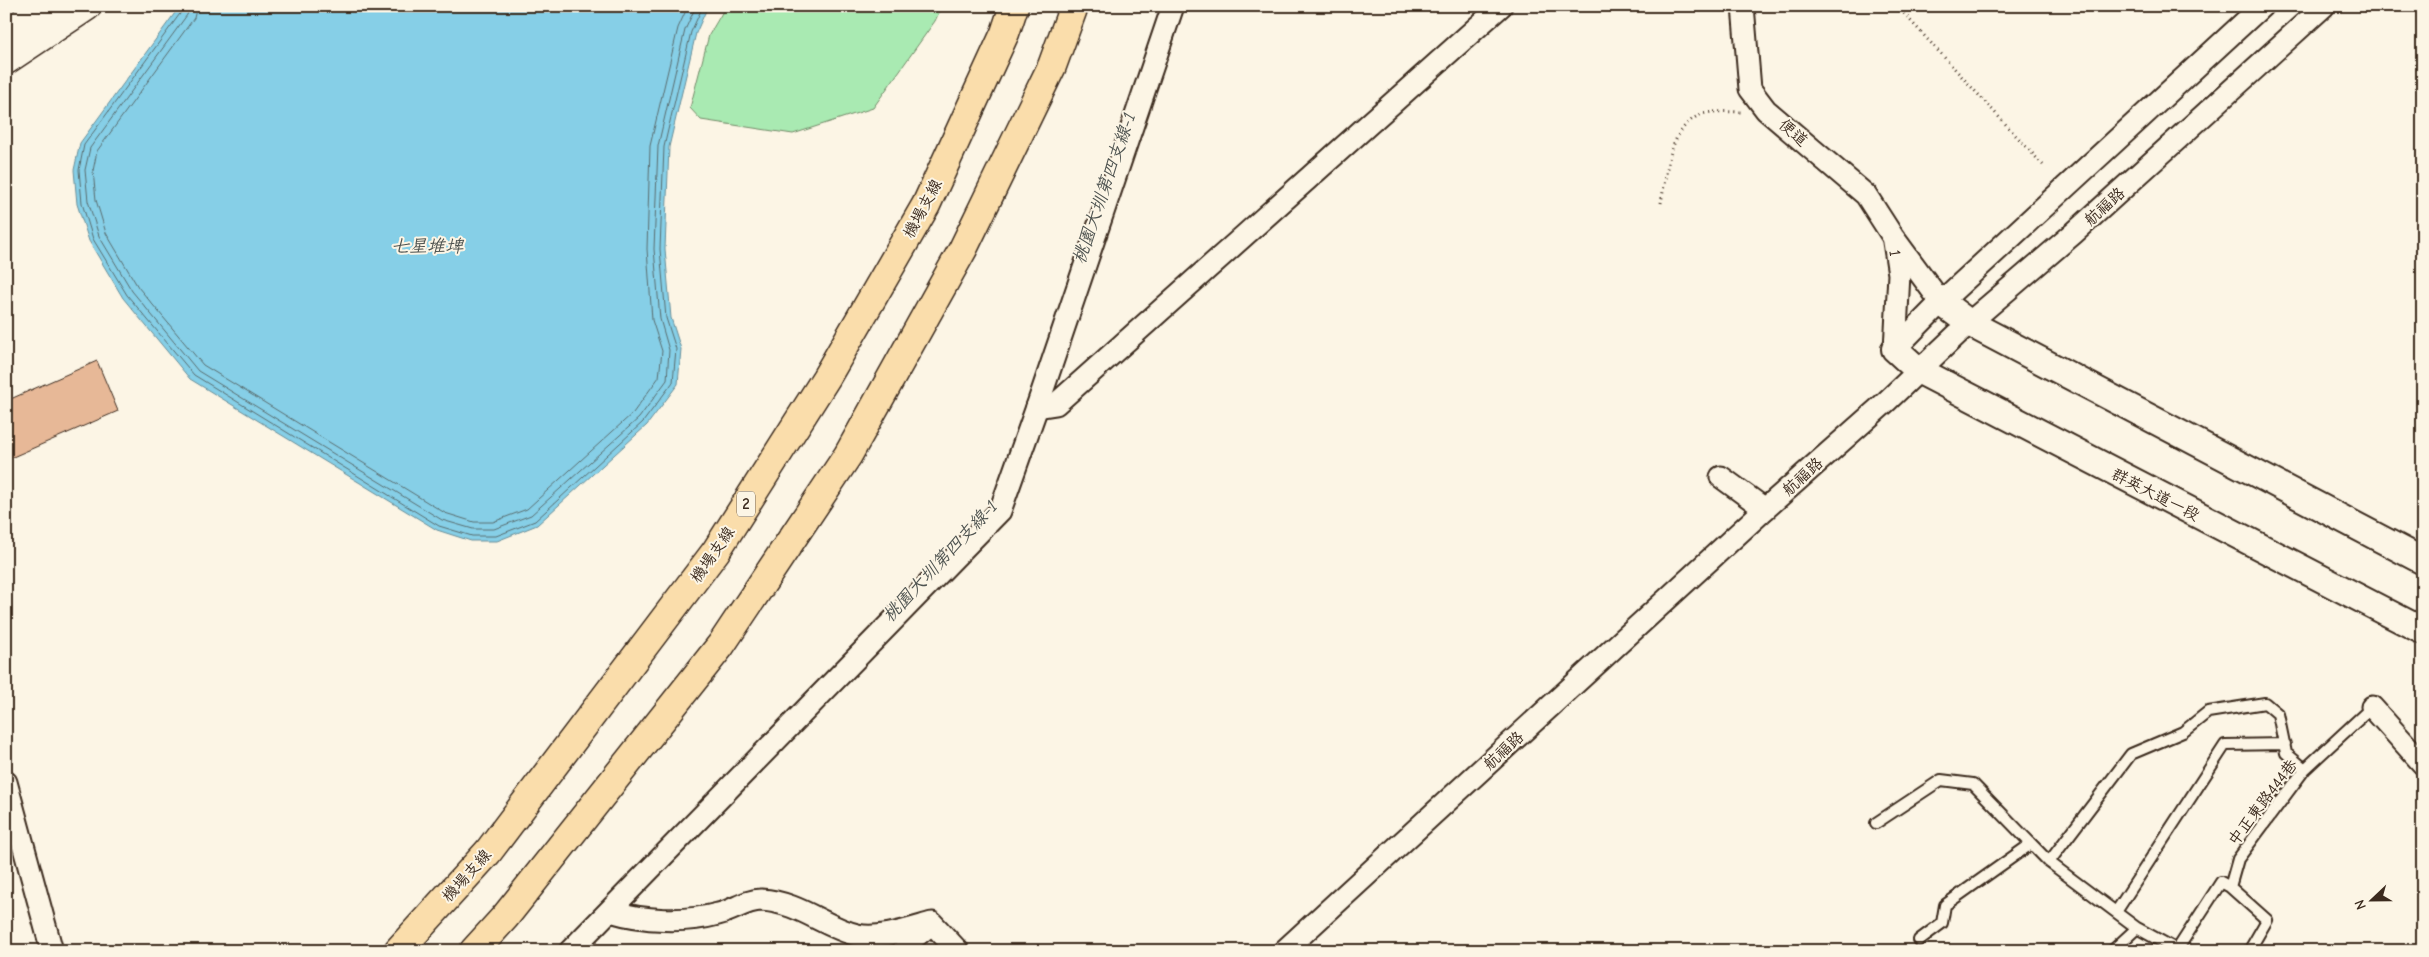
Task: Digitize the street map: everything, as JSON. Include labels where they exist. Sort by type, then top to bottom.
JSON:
[{"type":"highway","name":"機場支線","points":[[398,951],[488,852],[716,551],[826,378],[926,205],[1004,33],[1014,6]]},
{"type":"highway","points":[[474,951],[511,910],[721,645],[848,455],[963,249],[1052,66],[1074,6]]},
{"type":"main road","points":[[7,31],[49,6]]},
{"type":"main road","points":[[6,60],[87,6]]},
{"type":"street","points":[[570,951],[1000,512],[1173,6]]},
{"type":"street","points":[[1037,407],[1056,404],[1501,6]]},
{"type":"street","name":"便道","points":[[1743,6],[1750,89],[1766,110],[1866,195],[1893,237]]},
{"type":"street","points":[[1895,350],[1941,302],[2262,6]]},
{"type":"street","name":"航福路","points":[[1284,951],[1969,323],[2074,233],[2324,6]]},
{"type":"street","name":"1","points":[[1893,237],[1941,302]]},
{"type":"street","name":"1","points":[[1893,237],[1899,274],[1895,350]]},
{"type":"street","points":[[1941,302],[1969,323],[2423,561]]},
{"type":"street","name":"群英大道一段","points":[[1895,350],[1918,370],[2423,631]]},
{"type":"street","points":[[1721,478],[1765,509]]},
{"type":"street","points":[[2372,707],[2423,764]]},
{"type":"street","points":[[6,782],[52,951]]},
{"type":"street","points":[[610,911],[624,915],[692,920],[720,914],[760,900],[790,905],[842,930],[859,935],[893,934],[932,923]]},
{"type":"street","points":[[903,951],[915,937],[932,923]]},
{"type":"street","points":[[932,923],[958,951]]},
{"type":"lane","points":[[2049,862],[2131,754],[2183,732],[2208,712],[2223,708],[2265,703],[2278,714],[2286,753],[2305,769]]},
{"type":"lane","name":"中正東路444巷","points":[[2230,887],[2238,858],[2305,769],[2372,707]]},
{"type":"lane","points":[[2116,912],[2225,745],[2285,744]]},
{"type":"lane","points":[[1876,823],[1941,780],[1973,784],[2049,862],[2137,928],[2178,950],[2221,882],[2230,887],[2267,920],[2249,951]]},
{"type":"lane","points":[[1919,940],[1942,923],[1945,905],[2031,844]]},
{"type":"lane","points":[[2112,951],[2137,928]]},
{"type":"path","points":[[1897,6],[2043,165]]},
{"type":"path","points":[[1661,203],[1670,160],[1679,131],[1701,114],[1766,110]]},
{"type":"green space","points":[[726,6],[942,6],[935,21],[873,108],[793,134],[701,120],[690,108],[709,35]]},
{"type":"water","name":"七星堆埤","points":[[180,6],[708,6],[696,33],[669,147],[665,249],[671,318],[681,349],[678,384],[647,425],[537,525],[497,541],[471,541],[437,530],[190,379],[123,298],[89,241],[77,204],[74,170],[80,143]]},
{"type":"building","points":[[97,361],[118,411],[6,460],[6,401]]},
{"type":"water label","name":"桃園大圳第四支線-1","points":[[1104,188]]},
{"type":"water label","name":"桃園大圳第四支線-1","points":[[940,561]]}]
